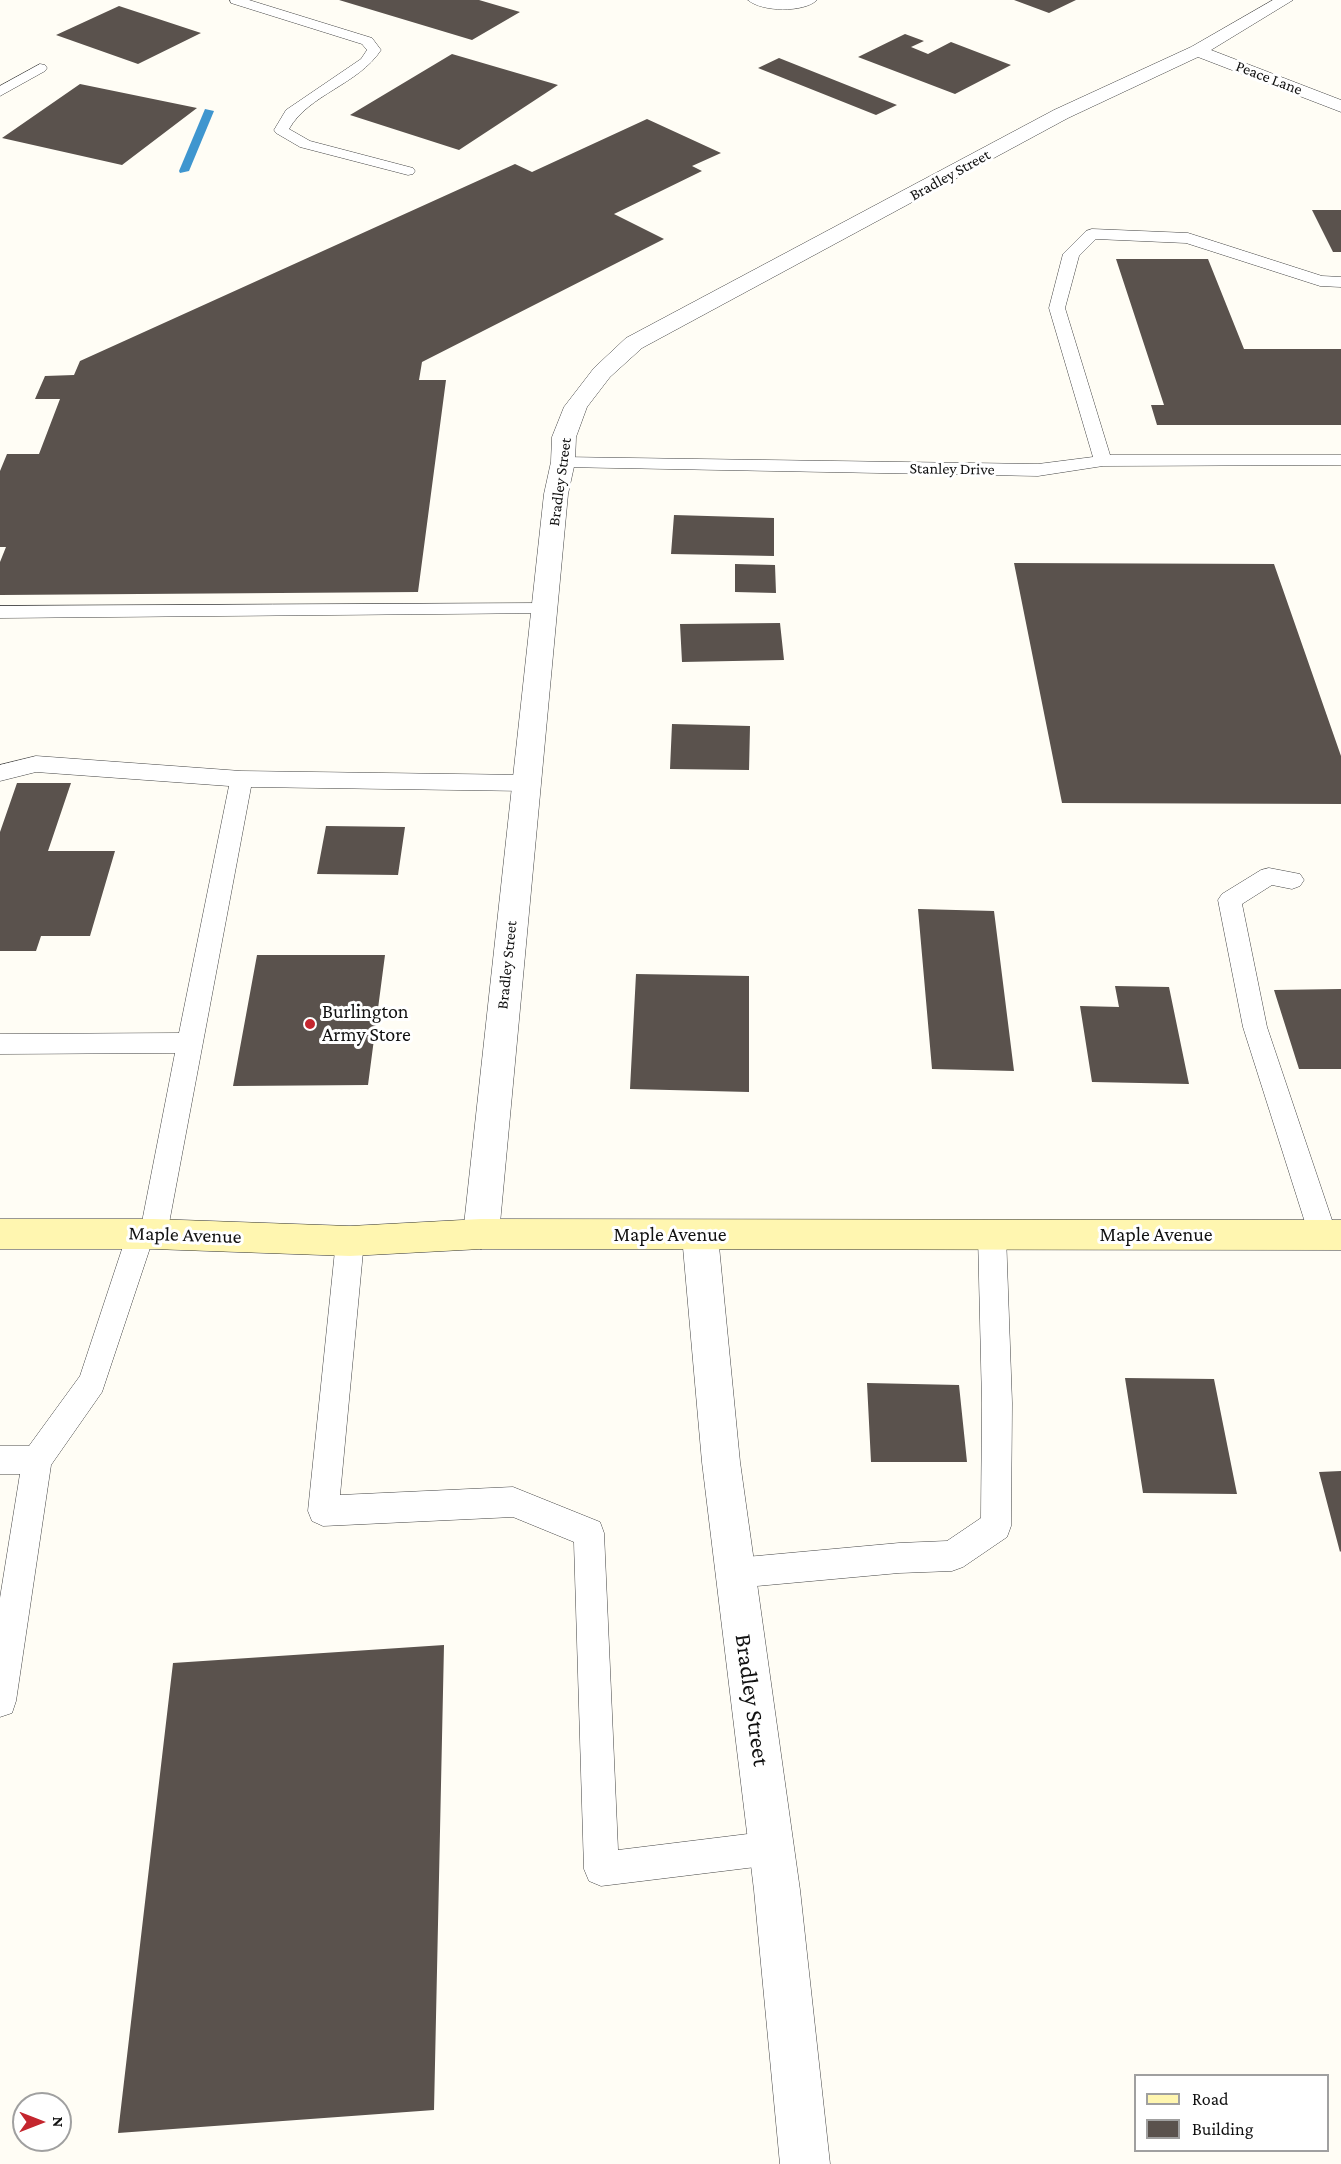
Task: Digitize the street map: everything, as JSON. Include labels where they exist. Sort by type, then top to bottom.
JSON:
[{"type":"main road","name":"Maple Avenue","points":[[0,1234],[147,1234],[350,1241],[481,1234],[1332,1235]]},
{"type":"street","name":"Bradley Street","points":[[481,1234],[556,494],[564,435],[578,403],[588,388],[614,360],[634,344],[1061,114],[1197,51],[1284,0]]},
{"type":"street","name":"Peace Lane","points":[[1197,51],[1341,106]]},
{"type":"street","name":"Bradley Street","points":[[700,1236],[721,1462],[772,1848],[806,2164]]},
{"type":"lane","points":[[236,0],[368,41],[374,50],[366,62],[291,113],[281,130],[305,144],[408,171]]},
{"type":"lane","points":[[754,0],[789,7],[811,0]]},
{"type":"lane","points":[[0,92],[40,68]]},
{"type":"lane","points":[[1103,461],[1057,308],[1071,254],[1092,234],[1188,238],[1320,281],[1341,282]]},
{"type":"lane","name":"Stanley Drive","points":[[562,462],[1038,470],[1103,461],[1341,460]]},
{"type":"lane","points":[[0,612],[545,609]]},
{"type":"lane","points":[[0,773],[36,764],[241,780],[526,783]]},
{"type":"lane","points":[[0,1701],[37,1460],[92,1383],[147,1234],[190,1043],[241,780]]},
{"type":"lane","points":[[1292,880],[1269,876],[1230,900],[1255,1027],[1332,1235]]},
{"type":"lane","points":[[0,1044],[190,1043]]},
{"type":"lane","points":[[735,1573],[899,1558],[952,1556],[996,1526],[997,1403],[992,1235]]},
{"type":"lane","points":[[350,1241],[323,1511],[513,1502],[589,1533],[601,1869],[772,1848]]},
{"type":"lane","points":[[0,1460],[37,1460]]},
{"type":"building","points":[[339,0],[479,0],[520,12],[472,40]]},
{"type":"building","points":[[1014,0],[1076,0],[1049,13]]},
{"type":"building","points":[[119,6],[201,33],[138,64],[56,35]]},
{"type":"building","points":[[905,34],[924,41],[911,47],[928,54],[951,42],[1011,65],[955,94],[858,57]]},
{"type":"building","points":[[452,54],[558,85],[459,150],[350,115]]},
{"type":"building","points":[[779,58],[897,105],[876,115],[758,68]]},
{"type":"building","points":[[80,84],[197,108],[122,165],[2,138]]},
{"type":"building","points":[[647,119],[721,153],[692,166],[702,171],[614,214],[664,239],[422,362],[419,380],[446,380],[418,592],[0,595],[0,562],[6,547],[0,547],[0,471],[7,454],[39,454],[60,399],[35,399],[45,376],[74,375],[80,361],[515,164],[532,172]]},
{"type":"building","points":[[1312,210],[1341,210],[1341,252],[1333,252]]},
{"type":"building","points":[[1116,259],[1208,259],[1244,349],[1341,349],[1341,425],[1157,425],[1151,405],[1164,405]]},
{"type":"building","points":[[674,515],[774,518],[774,556],[671,554]]},
{"type":"building","points":[[1014,563],[1274,564],[1341,756],[1341,804],[1062,803]]},
{"type":"building","points":[[735,564],[775,565],[776,593],[735,592]]},
{"type":"building","points":[[780,623],[784,660],[682,662],[680,624]]},
{"type":"building","points":[[672,724],[750,726],[749,770],[670,769]]},
{"type":"building","points":[[17,783],[71,783],[48,851],[115,851],[90,936],[41,936],[36,951],[0,951],[0,832]]},
{"type":"building","points":[[326,826],[405,827],[398,875],[317,874]]},
{"type":"building","points":[[918,909],[994,911],[1014,1071],[932,1069]]},
{"type":"building","points":[[257,955],[385,955],[368,1085],[233,1086]]},
{"type":"building","points":[[636,974],[749,976],[749,1092],[630,1089]]},
{"type":"building","points":[[1115,986],[1169,987],[1189,1084],[1092,1082],[1080,1006],[1119,1007]]},
{"type":"building","points":[[1341,989],[1341,1069],[1299,1069],[1274,990]]},
{"type":"building","points":[[1125,1378],[1214,1379],[1237,1494],[1143,1493]]},
{"type":"building","points":[[867,1383],[959,1385],[967,1462],[871,1462]]},
{"type":"building","points":[[1341,1471],[1341,1551],[1340,1552],[1319,1472]]},
{"type":"building","points":[[444,1645],[434,2110],[118,2133],[173,1663]]},
{"type":"waterway","points":[[184,171],[209,111]]},
{"type":"place","name":"Burlington Army Store","points":[[310,1024]]}]
